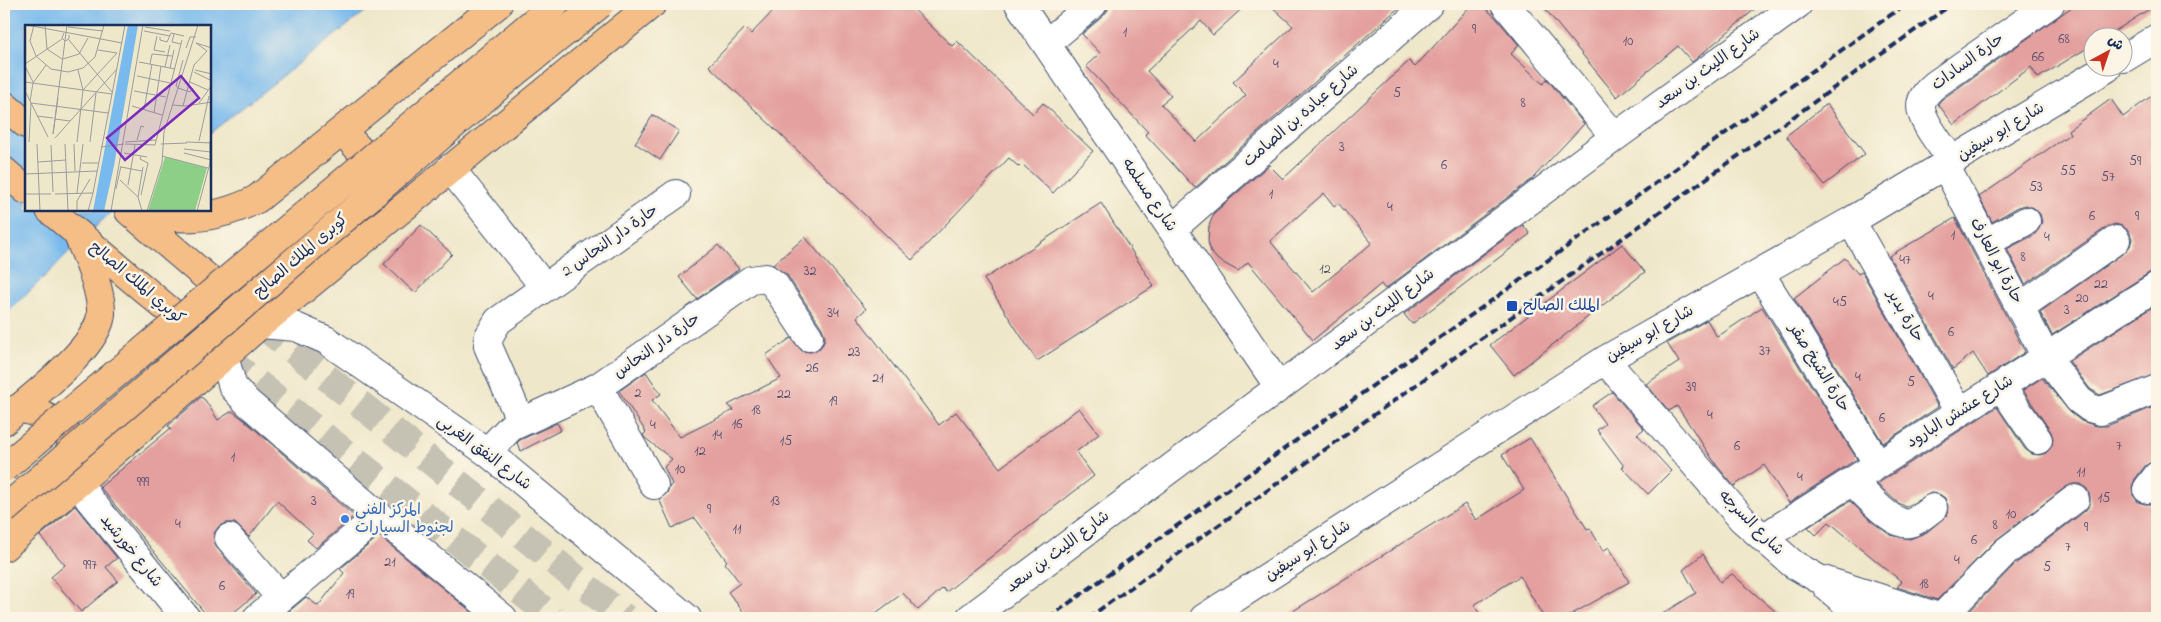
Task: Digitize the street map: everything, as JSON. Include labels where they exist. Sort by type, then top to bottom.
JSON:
[{"type":"highway","points":[[140,211],[164,217],[195,218],[227,212],[257,199],[498,4]]},
{"type":"highway","name":"كوبرى الملك الصالح","points":[[4,468],[556,4]]},
{"type":"highway","name":"كوبرى الملك الصالح","points":[[4,510],[514,73],[600,4]]},
{"type":"highway","points":[[4,547],[261,324],[652,4]]},
{"type":"highway","points":[[4,105],[25,123]]},
{"type":"highway","points":[[342,131],[408,202]]},
{"type":"highway","points":[[4,171],[25,189]]},
{"type":"highway","name":"كوبري الملك الصالح","points":[[51,211],[224,356]]},
{"type":"highway","points":[[129,211],[261,324]]},
{"type":"highway","points":[[11,415],[80,353],[95,334],[101,315],[93,278],[77,233]]},
{"type":"highway","points":[[11,415],[36,411],[52,419],[65,431],[74,446],[79,463],[79,481]]},
{"type":"street","name":"شارع مسلمه","points":[[1019,4],[1279,386]]},
{"type":"street","points":[[1046,44],[1093,4]]},
{"type":"street","name":"شارع عباده بن الصامت","points":[[1172,229],[1429,4]]},
{"type":"street","points":[[1505,4],[1615,137]]},
{"type":"street","name":"شارع الليث بن سعد","points":[[970,618],[1279,386],[1798,4]]},
{"type":"street","name":"حارة السادات","points":[[1949,163],[1923,118],[1921,105],[1926,93],[2050,4]]},
{"type":"street","points":[[2134,52],[2157,38]]},
{"type":"street","name":"شارع ابو سيفين","points":[[1204,618],[1605,360],[1851,221],[2091,78]]},
{"type":"street","name":"حارة ابو العارف","points":[[1949,163],[1986,243],[2046,357],[2079,400],[2090,408],[2101,411],[2155,395]]},
{"type":"street","name":"حارة دار النحاس 2","points":[[450,168],[545,288]]},
{"type":"street","name":"حارة دار النحاس 2","points":[[522,422],[488,346],[489,336],[498,321],[676,194]]},
{"type":"street","points":[[1986,243],[2026,220]]},
{"type":"street","name":"حارة بدير","points":[[1851,221],[1959,412]]},
{"type":"street","points":[[2020,307],[2116,240]]},
{"type":"street","name":"حارة الشيخ صقر","points":[[1760,273],[1878,464]]},
{"type":"street","name":"حارة دار النحاس","points":[[487,452],[504,433],[522,422],[598,387],[751,280],[766,278],[774,284],[809,337]]},
{"type":"street","name":"شارع عشش البارود","points":[[1764,538],[2157,286]]},
{"type":"street","name":"شارع النفق الغربى","points":[[261,324],[296,327],[326,340],[487,452],[687,618]]},
{"type":"street","points":[[224,356],[233,387],[247,402],[379,516],[503,618]]},
{"type":"street","name":"شارع السرجه","points":[[1605,360],[1742,519],[1793,564],[1817,578],[1941,618]]},
{"type":"street","points":[[2000,386],[2038,440]]},
{"type":"street","points":[[598,387],[654,485]]},
{"type":"street","name":"شارع خورشيد","points":[[79,481],[89,499],[186,618]]},
{"type":"street","points":[[1852,481],[1900,523],[1912,523],[1933,508]]},
{"type":"street","points":[[1941,618],[2005,552],[2075,499]]},
{"type":"street","points":[[257,618],[379,516]]},
{"type":"street","points":[[228,538],[281,598]]},
{"type":"street","points":[[1817,578],[1864,618]]},
{"type":"water","points":[[4,4],[375,4],[211,132],[211,25],[25,25],[25,211],[112,211],[4,316]]},
{"type":"building","points":[[780,4],[908,4],[952,46],[957,41],[1033,114],[1043,103],[1093,151],[1053,193],[1022,164],[1019,167],[1009,158],[912,260],[709,66],[745,28],[751,34]]},
{"type":"building","points":[[1108,4],[1247,4],[1213,35],[1201,21],[1147,71],[1171,96],[1161,104],[1196,142],[1246,95],[1233,82],[1293,26],[1269,4],[1403,4],[1195,188],[1145,134],[1148,132],[1086,66],[1100,53],[1082,34],[1103,16],[1108,10]]},
{"type":"building","points":[[1472,4],[1481,4],[1519,45],[1511,54],[1543,84],[1547,79],[1584,124],[1531,180],[1385,289],[1381,284],[1313,340],[1248,262],[1238,271],[1218,260],[1211,252],[1208,241],[1209,226],[1214,213],[1269,165],[1283,179],[1409,61],[1415,67]],"holes":[[[1324,193],[1334,206],[1338,203],[1372,243],[1313,292],[1270,241]]]},
{"type":"building","points":[[1541,4],[1761,4],[1692,62],[1678,46],[1617,97]]},
{"type":"building","points":[[2076,4],[2157,4],[2120,28],[2084,28],[2084,50],[2038,78],[2031,67],[1954,125],[1938,104]]},
{"type":"building","points":[[2157,92],[2157,271],[2149,273],[2052,335],[2040,312],[2125,252],[2130,246],[2132,239],[2129,231],[2115,224],[2107,227],[2025,284],[2007,249],[2034,235],[2042,222],[2040,214],[2034,208],[2026,205],[2018,207],[1992,222],[1979,197],[2070,134],[2068,130],[2111,99],[2123,117]]},
{"type":"building","points":[[1827,104],[1865,154],[1824,185],[1786,136]]},
{"type":"building","points":[[653,115],[679,131],[660,160],[635,143]]},
{"type":"building","points":[[1101,203],[1154,286],[1037,361],[984,279]]},
{"type":"building","points":[[1955,218],[2025,352],[1988,376],[1973,353],[1953,369],[1889,256]]},
{"type":"building","points":[[421,225],[452,254],[415,293],[384,264]]},
{"type":"building","points":[[1523,225],[1530,234],[1412,324],[1404,314]]},
{"type":"building","points":[[805,237],[866,309],[857,317],[939,425],[956,412],[1000,468],[1079,408],[1099,434],[1076,452],[1094,476],[946,592],[943,588],[918,610],[903,593],[869,618],[748,618],[728,592],[740,583],[725,563],[727,561],[695,518],[672,528],[659,499],[667,493],[672,484],[664,467],[672,459],[645,438],[643,435],[646,432],[619,391],[646,372],[661,394],[652,400],[680,437],[734,410],[728,405],[781,378],[766,355],[791,338],[802,351],[818,350],[823,344],[825,337],[822,328],[787,275],[773,265]]},
{"type":"building","points":[[1622,244],[1645,272],[1514,375],[1490,345]]},
{"type":"building","points":[[718,245],[739,269],[697,299],[679,277]]},
{"type":"building","points":[[1845,258],[1858,274],[1862,272],[1938,407],[1883,443],[1794,298]]},
{"type":"building","points":[[2157,304],[2157,374],[2100,395],[2090,389],[2069,361]]},
{"type":"building","points":[[1762,307],[1857,459],[1789,503],[1764,465],[1734,486],[1717,466],[1677,406],[1669,411],[1646,384],[1679,362],[1667,343],[1707,320],[1717,337]]},
{"type":"building","points":[[2042,378],[2070,412],[2081,421],[2097,426],[2107,426],[2156,406],[2157,461],[2145,466],[2135,479],[2132,487],[2133,495],[2138,502],[2152,504],[2157,500],[2157,618],[1963,618],[2015,564],[2085,511],[2090,505],[2090,497],[2087,489],[2081,484],[2073,484],[2066,487],[1996,540],[1937,600],[1897,587],[1902,582],[1829,522],[1816,535],[1808,527],[1850,501],[1870,520],[1890,535],[1910,539],[1927,532],[1947,515],[1948,506],[1945,498],[1939,494],[1931,493],[1906,507],[1897,502],[1877,484],[1997,407],[2025,449],[2032,454],[2040,455],[2046,453],[2052,446],[2053,438],[2051,432],[2023,390]]},
{"type":"building","points":[[1612,392],[1644,429],[1637,434],[1671,471],[1648,494],[1622,467],[1624,466],[1597,430],[1605,424],[1592,406]]},
{"type":"building","points":[[201,397],[218,420],[232,411],[243,419],[354,516],[316,548],[307,540],[313,534],[277,501],[249,537],[235,523],[219,526],[214,533],[217,548],[256,594],[227,618],[209,618],[100,487],[171,428],[168,426]]},
{"type":"building","points":[[557,423],[561,430],[521,451],[517,443],[520,440]]},
{"type":"building","points":[[1530,438],[1587,529],[1590,528],[1603,551],[1609,547],[1629,582],[1565,618],[1544,618],[1520,576],[1474,605],[1482,618],[1282,618],[1465,504],[1476,520],[1524,490],[1502,455]]},
{"type":"building","points":[[75,506],[117,558],[106,567],[118,581],[81,612],[51,577],[65,565],[40,536]]},
{"type":"building","points":[[379,536],[479,618],[281,618],[306,597],[318,606],[344,573],[340,569]]},
{"type":"building","points":[[1703,554],[1720,582],[1732,574],[1783,618],[1656,618],[1696,593],[1683,570]]},
{"type":"tunnel","points":[[261,324],[625,618]]},
{"type":"tunnel","points":[[224,357],[554,618]]},
{"type":"railway","points":[[1048,618],[1906,4]]},
{"type":"railway","points":[[1088,618],[1952,4]]},
{"type":"place","name":"الملك الصالح","points":[[1512,306]]},
{"type":"place","name":"المركز الفني لجنوط السيارات","points":[[345,519]]}]
